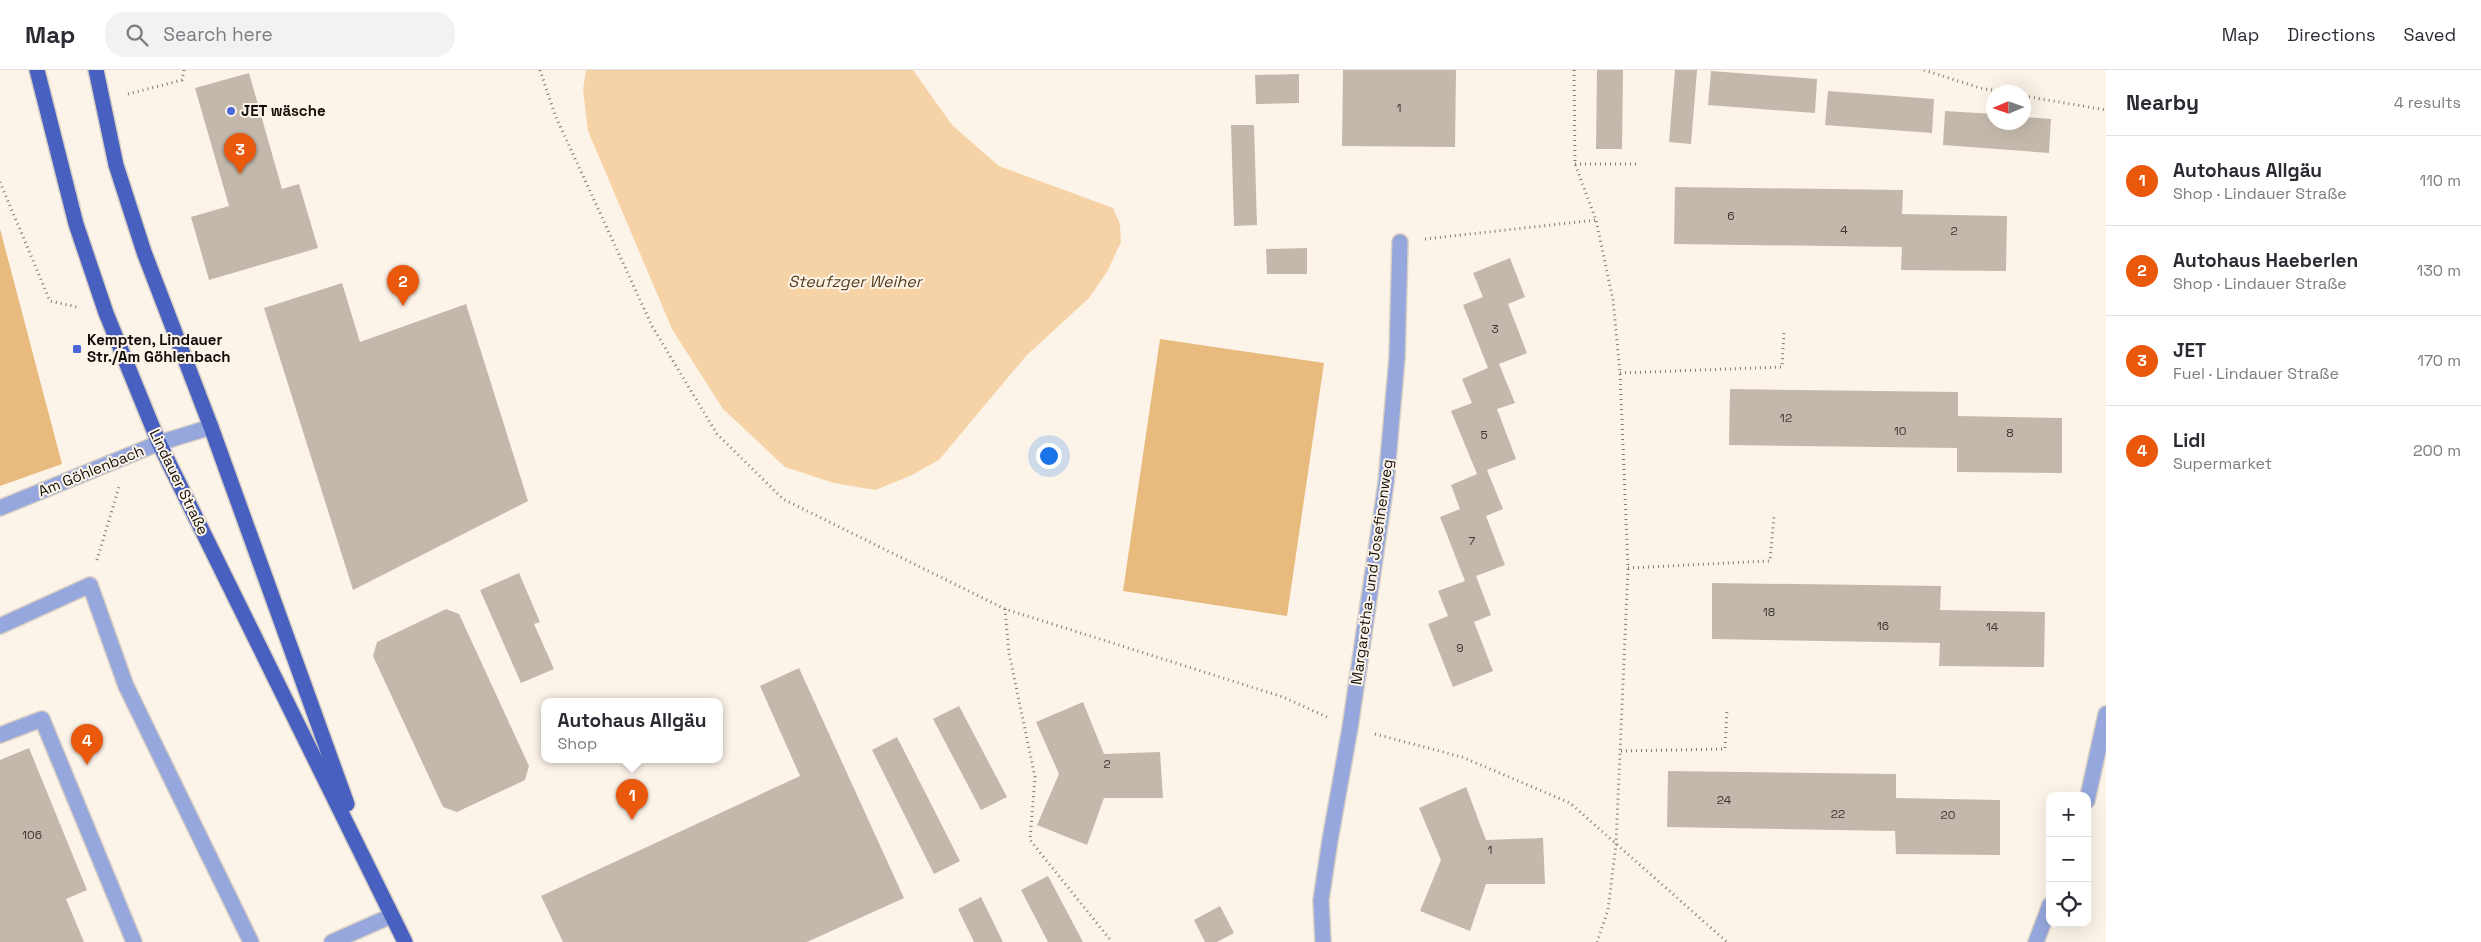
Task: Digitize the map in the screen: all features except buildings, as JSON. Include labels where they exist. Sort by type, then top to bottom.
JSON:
[{"type":"main road","name":"Lindauer Straße","points":[[37,70],[76,224],[106,313],[160,443],[405,942]]},
{"type":"main road","name":"Lindauer Straße","points":[[96,70],[116,165],[144,252],[211,426],[372,873]]},
{"type":"street","name":"Margaretha- und Josefinenweg","points":[[1323,942],[1321,900],[1350,728],[1386,483],[1397,358],[1400,242]]},
{"type":"street","name":"Am Göhlenbach","points":[[0,508],[160,443],[211,426]]},
{"type":"street","points":[[0,626],[90,585],[126,686],[250,942]]},
{"type":"street","points":[[2089,792],[2106,714]]},
{"type":"street","points":[[0,736],[42,719],[134,942]]},
{"type":"street","points":[[332,942],[391,916]]},
{"type":"street","points":[[2036,942],[2046,916]]},
{"type":"path","points":[[102,100],[182,80],[184,70]]},
{"type":"path","points":[[540,70],[555,115],[652,326],[717,434],[782,499],[1005,609],[1283,697],[1350,728],[1462,757],[1570,803],[1727,942]]},
{"type":"path","points":[[1574,70],[1575,164],[1596,220],[1613,300],[1620,373],[1628,568],[1622,751],[1616,844],[1608,910],[1597,942]]},
{"type":"path","points":[[1924,70],[1986,89]]},
{"type":"path","points":[[2031,97],[2106,110]]},
{"type":"path","points":[[1575,164],[1636,164]]},
{"type":"path","points":[[0,182],[50,301],[106,313]]},
{"type":"path","points":[[1400,242],[1596,220]]},
{"type":"path","points":[[1620,373],[1782,367],[1784,332]]},
{"type":"path","points":[[90,585],[128,456]]},
{"type":"path","points":[[1628,568],[1770,561],[1774,516]]},
{"type":"path","points":[[1005,609],[1009,653],[1035,777],[1030,840],[1112,942]]},
{"type":"path","points":[[1622,751],[1725,749],[1727,709]]},
{"type":"shaded area","points":[[0,229],[62,464],[0,486]]},
{"type":"shaded area","points":[[1160,339],[1324,363],[1287,616],[1123,591]]},
{"type":"water","name":"Steufzger Weiher","points":[[586,70],[913,70],[952,125],[999,166],[1113,208],[1120,224],[1121,242],[1107,272],[1089,298],[1026,356],[939,460],[910,476],[875,490],[834,483],[785,467],[723,409],[672,329],[588,131],[583,90]]},
{"type":"place","name":"JET wäsche","points":[[231,111]]},
{"type":"place","name":"JET","points":[[240,174]]},
{"type":"place","name":"Autohaus Haeberlen","points":[[403,306]]},
{"type":"place","name":"Kempten, Lindauer Str./Am Göhlenbach","points":[[77,349]]},
{"type":"place","name":"Lidl","points":[[87,765]]},
{"type":"place","name":"Autohaus Allgäu","points":[[632,820]]}]
